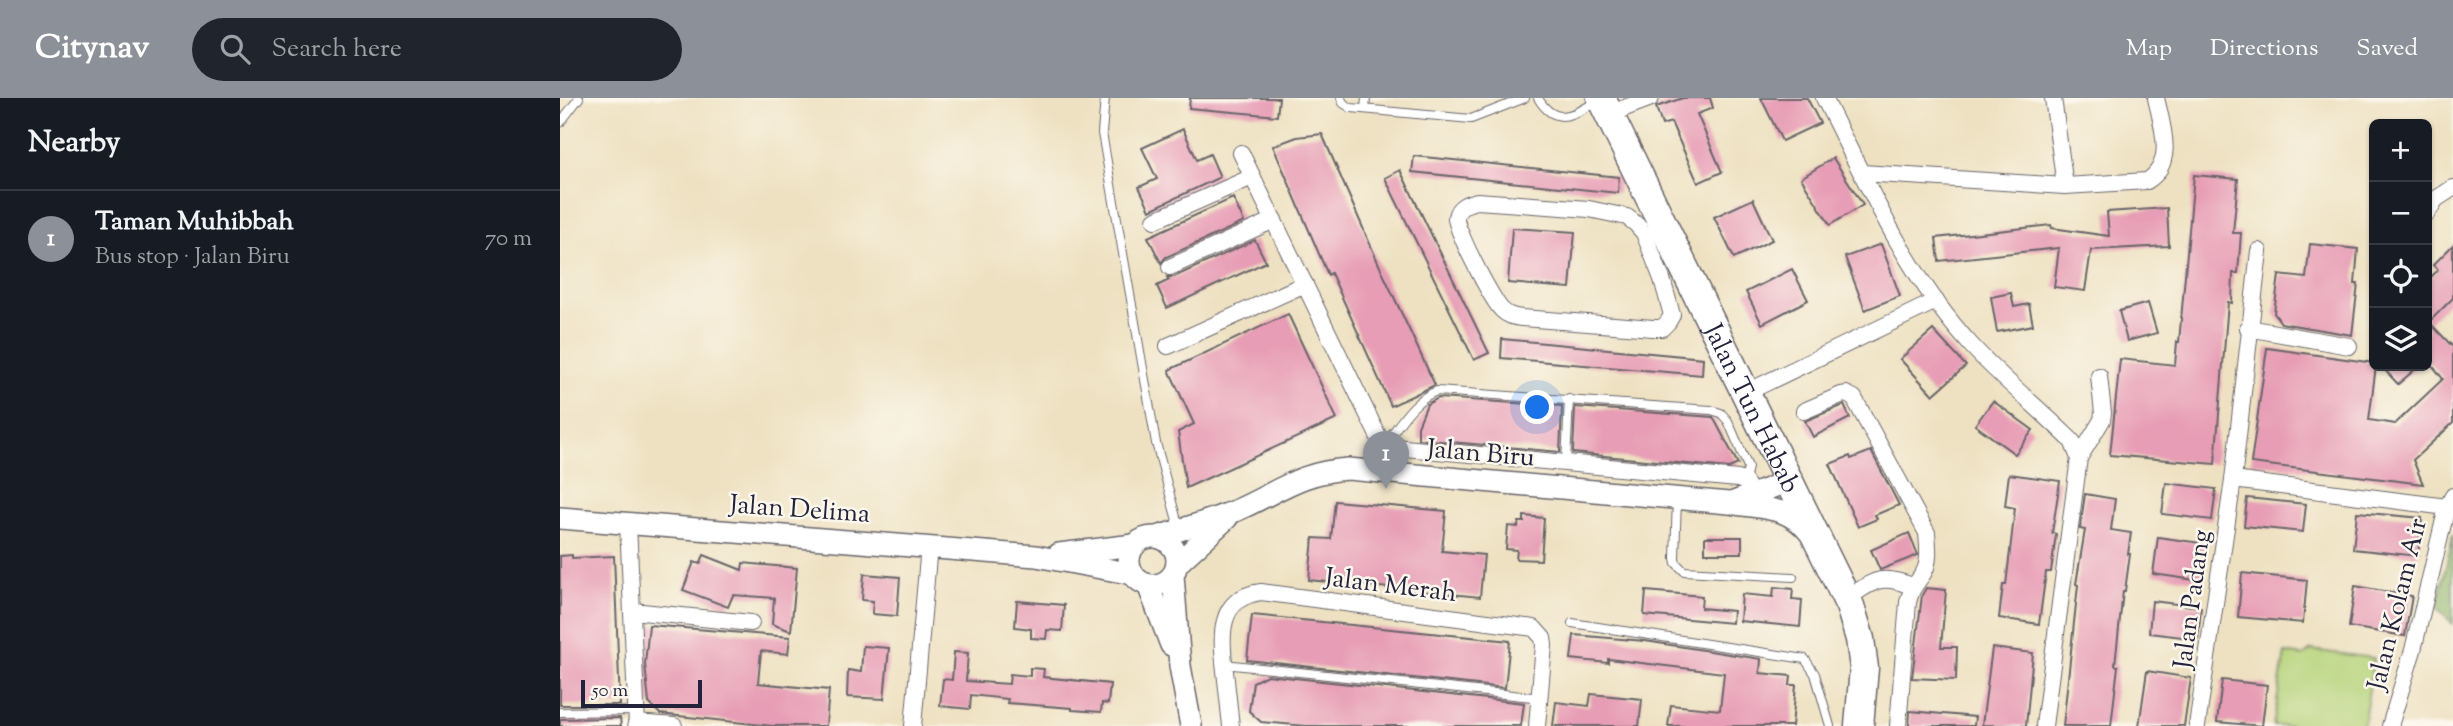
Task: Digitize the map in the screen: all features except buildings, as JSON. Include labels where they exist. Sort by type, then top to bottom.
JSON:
[{"type":"highway","name":"Jalan Tun Habab","points":[[1604,104],[1675,277],[1745,393],[1846,599],[1860,639],[1864,668],[1859,726]]},
{"type":"street","points":[[1604,104],[1651,98]]},
{"type":"street","points":[[1824,98],[1910,264],[1936,301],[1971,345],[2071,441],[2079,458]]},
{"type":"street","points":[[2053,98],[2065,186]]},
{"type":"street","points":[[1862,173],[2065,186],[2147,181],[2156,176],[2165,159],[2156,98]]},
{"type":"street","points":[[1241,153],[1383,446],[1399,473]]},
{"type":"street","points":[[1155,220],[1252,177]]},
{"type":"street","points":[[2432,205],[2436,199],[2453,188]]},
{"type":"street","points":[[1477,201],[1590,209],[1627,217],[1644,233],[1675,277],[1672,315],[1662,328],[1512,316],[1500,309],[1495,302],[1461,236],[1456,216],[1466,203],[1477,201]]},
{"type":"street","points":[[1170,267],[1274,220]]},
{"type":"street","name":"Jalan Padang","points":[[2197,726],[2233,480],[2248,328],[2259,251]]},
{"type":"street","points":[[1168,346],[1305,284]]},
{"type":"street","points":[[1745,393],[1936,301]]},
{"type":"street","points":[[2248,328],[2349,346]]},
{"type":"street","points":[[2044,726],[2079,458],[2102,420],[2099,376]]},
{"type":"street","points":[[1804,411],[1841,394],[1854,398],[1927,533],[1929,553],[1925,571],[1912,586],[1908,602],[1898,726]]},
{"type":"street","points":[[1383,446],[1738,479],[1749,489]]},
{"type":"street","name":"Jalan Biru","points":[[1157,537],[1236,510],[1278,488],[1329,470],[1348,469],[1729,503],[1785,513],[1800,521],[1819,545]]},
{"type":"street","name":"Jalan Biru","points":[[1729,503],[1749,489],[1778,485],[1783,470]]},
{"type":"street","points":[[2233,480],[2450,501]]},
{"type":"street","name":"Jalan Kolam Air","points":[[2390,726],[2413,650],[2450,501]]},
{"type":"street","name":"Jalan Biru","points":[[1175,569],[1236,510]]},
{"type":"street","name":"Jalan Delima","points":[[560,518],[1036,556],[1140,579]]},
{"type":"street","points":[[628,523],[636,720],[674,726]]},
{"type":"street","points":[[1180,666],[1129,559],[1134,545],[1141,540],[1157,537],[1170,544],[1174,550],[1180,666],[1191,726]]},
{"type":"street","name":"Jalan Delima","points":[[1036,556],[1134,545]]},
{"type":"street","points":[[913,726],[929,546]]},
{"type":"street","points":[[1140,579],[1162,583],[1175,569]]},
{"type":"street","points":[[1846,599],[1877,579],[1894,579],[1912,586]]},
{"type":"street","name":"Jalan Merah","points":[[1224,664],[1221,638],[1225,618],[1234,604],[1247,594],[1261,592],[1534,628],[1543,638],[1544,645],[1541,698]]},
{"type":"street","points":[[632,611],[751,623]]},
{"type":"street","points":[[1224,664],[1231,726]]},
{"type":"street","points":[[1537,726],[1541,698]]},
{"type":"lane","points":[[560,123],[579,98]]},
{"type":"lane","points":[[1105,98],[1102,133],[1156,443],[1180,530]]},
{"type":"lane","points":[[1341,98],[1347,106],[1365,109],[1471,119],[1525,98]]},
{"type":"lane","points":[[1365,109],[1366,98]]},
{"type":"lane","points":[[1538,98],[1548,111],[1559,116],[1604,104]]},
{"type":"lane","points":[[1383,446],[1417,403],[1427,394],[1437,391],[1712,410],[1721,413],[1728,421],[1747,464],[1749,489]]},
{"type":"lane","points":[[1566,463],[1569,399]]},
{"type":"lane","points":[[1677,498],[1675,558],[1679,568],[1684,571],[1793,577]]},
{"type":"lane","points":[[1572,623],[1805,659],[1815,674],[1830,726]]},
{"type":"lane","points":[[1224,664],[1541,698]]},
{"type":"lane","points":[[560,712],[636,720]]},
{"type":"green space","points":[[2453,535],[2453,624],[2437,607]]},
{"type":"green space","points":[[2311,650],[2374,658],[2363,726],[2273,726],[2285,653],[2303,656]]},
{"type":"place","name":"Taman Muhibbah","points":[[1386,489]]}]
